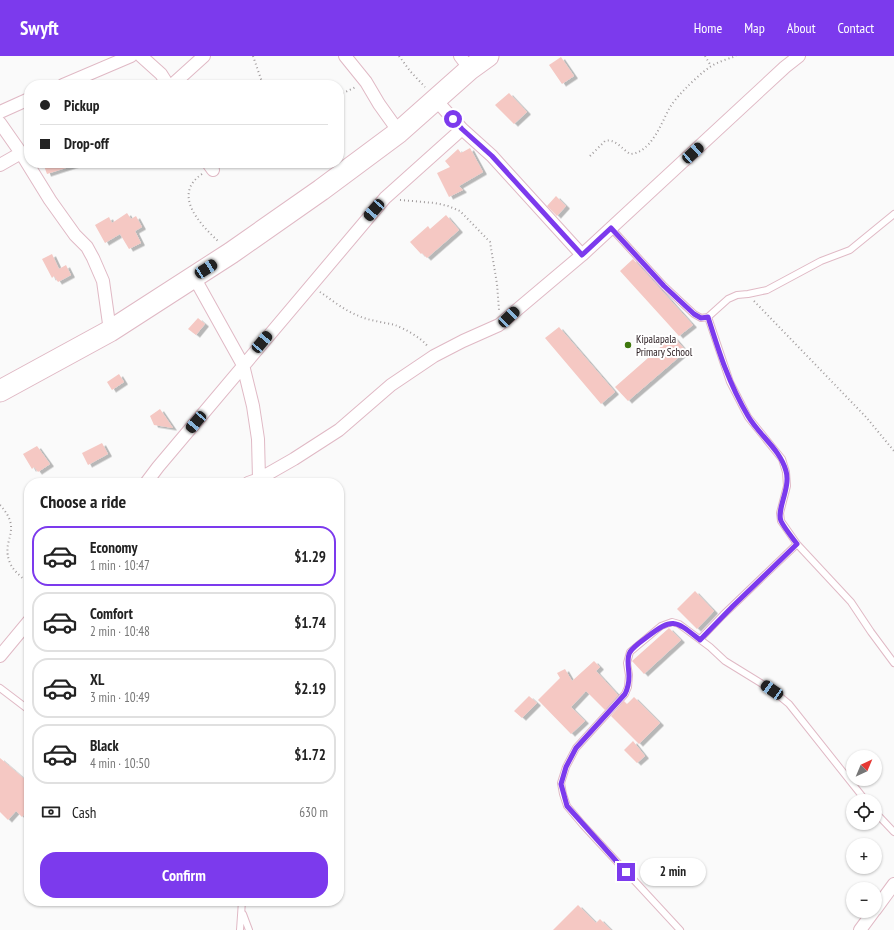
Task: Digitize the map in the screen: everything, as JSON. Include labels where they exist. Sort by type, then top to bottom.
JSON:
[{"type":"highway","points":[[0,391],[110,331],[231,253],[321,190],[399,132],[435,98],[465,63],[488,56]]},
{"type":"street","points":[[75,80],[131,56]]},
{"type":"street","points":[[141,56],[161,74],[165,80]]},
{"type":"street","points":[[178,80],[204,56]]},
{"type":"street","points":[[345,56],[366,82],[378,104],[399,132]]},
{"type":"street","points":[[262,478],[339,430],[391,385],[434,356],[499,325],[582,255],[785,67],[799,56]]},
{"type":"street","points":[[435,98],[462,129],[492,156],[582,255]]},
{"type":"street","points":[[0,112],[24,101]]},
{"type":"street","points":[[0,123],[24,159]]},
{"type":"street","points":[[150,478],[310,285],[385,198],[462,129]]},
{"type":"street","points":[[0,165],[20,153]]},
{"type":"street","points":[[30,168],[50,200],[75,235],[87,247],[93,258],[103,281],[110,331]]},
{"type":"street","points":[[194,277],[243,365],[253,406],[258,439],[255,478]]},
{"type":"street","points":[[0,656],[24,627]]},
{"type":"street","points":[[882,900],[894,884]]},
{"type":"street","points":[[860,930],[868,918]]},
{"type":"lane","points":[[611,228],[664,286],[694,314],[701,318],[708,317],[728,299],[737,295],[767,290],[821,261],[850,250],[894,214]]},
{"type":"lane","points":[[708,317],[723,364],[733,389],[748,417],[782,459],[786,472],[787,486],[780,513],[781,521],[797,544],[851,602],[894,663]]},
{"type":"lane","points":[[700,640],[723,615],[797,544]]},
{"type":"lane","points":[[680,930],[567,806],[561,784],[566,767],[576,748],[625,694],[628,687],[628,663],[630,652],[661,626],[672,622],[679,624],[724,660],[772,690],[789,704],[860,794]]},
{"type":"lane","points":[[0,688],[24,706]]},
{"type":"lane","points":[[882,819],[894,832]]},
{"type":"lane","points":[[240,930],[242,906]]},
{"type":"lane","points":[[242,912],[249,930]]},
{"type":"path","points":[[253,56],[261,80]]},
{"type":"path","points":[[399,56],[410,71],[435,98]]},
{"type":"path","points":[[705,56],[710,66]]},
{"type":"path","points":[[590,156],[604,141],[607,140],[613,141],[630,154],[634,154],[643,149],[655,135],[670,107],[684,90],[710,66],[736,56]]},
{"type":"path","points":[[344,93],[366,82]]},
{"type":"path","points":[[209,168],[194,182],[188,193],[189,204],[199,221],[212,236],[231,253]]},
{"type":"path","points":[[385,198],[436,203],[460,211],[490,242],[497,284],[499,325]]},
{"type":"path","points":[[310,285],[358,316],[395,326],[411,334],[425,344],[434,356]]},
{"type":"path","points":[[748,294],[866,416],[894,451]]},
{"type":"path","points":[[0,505],[11,521],[11,533],[6,548],[10,564],[24,579]]},
{"type":"building","points":[[561,57],[574,76],[562,84],[549,65]]},
{"type":"building","points":[[509,93],[527,112],[514,124],[495,105]]},
{"type":"building","points":[[470,148],[483,172],[459,186],[463,190],[449,197],[437,173],[450,167],[445,161],[458,149],[461,153]]},
{"type":"building","points":[[45,168],[66,168],[47,174]]},
{"type":"building","points":[[556,196],[566,206],[557,216],[547,206]]},
{"type":"building","points":[[127,213],[131,219],[136,216],[142,227],[135,231],[141,243],[129,249],[120,234],[105,243],[95,225],[109,217],[112,223]]},
{"type":"building","points":[[446,215],[459,230],[427,258],[410,242],[428,226],[430,229]]},
{"type":"building","points":[[52,254],[59,269],[66,265],[71,275],[58,282],[54,276],[52,278],[42,259]]},
{"type":"building","points":[[633,259],[693,325],[679,336],[620,271]]},
{"type":"building","points":[[198,318],[205,324],[196,335],[188,329]]},
{"type":"building","points":[[559,327],[615,392],[601,404],[545,338]]},
{"type":"building","points":[[673,336],[686,351],[628,401],[615,387]]},
{"type":"building","points":[[119,374],[124,382],[112,390],[107,382]]},
{"type":"building","points":[[160,409],[173,428],[154,425],[150,416]]},
{"type":"building","points":[[102,443],[108,454],[88,465],[82,453]]},
{"type":"building","points":[[37,446],[50,464],[38,472],[34,467],[32,469],[23,454]]},
{"type":"building","points":[[695,591],[714,611],[697,629],[677,609]]},
{"type":"building","points":[[669,628],[681,640],[644,674],[632,661]]},
{"type":"building","points":[[594,661],[600,667],[596,671],[618,695],[605,710],[586,691],[571,707],[585,721],[571,734],[538,700],[560,678],[557,673],[565,669],[572,681]]},
{"type":"building","points":[[529,696],[537,703],[522,718],[514,711]]},
{"type":"building","points":[[634,697],[660,723],[639,744],[611,716],[624,701],[627,704]]},
{"type":"building","points":[[633,741],[645,756],[637,763],[624,750]]},
{"type":"building","points":[[0,758],[24,779],[24,815],[22,817],[16,811],[8,820],[0,812]]},
{"type":"building","points":[[578,905],[596,923],[600,919],[611,930],[553,930]]},
{"type":"place","name":"Kipalapala Primary School","points":[[628,345]]},
{"type":"route","points":[[453,119],[492,156],[582,255],[611,228],[664,286],[694,314],[701,318],[708,317],[723,364],[737,396],[748,417],[782,459],[786,472],[787,486],[780,513],[781,521],[797,544],[781,558],[700,640],[679,624],[672,622],[661,626],[638,644],[630,652],[628,663],[628,687],[625,694],[576,748],[566,767],[561,784],[567,806],[626,872]]}]
